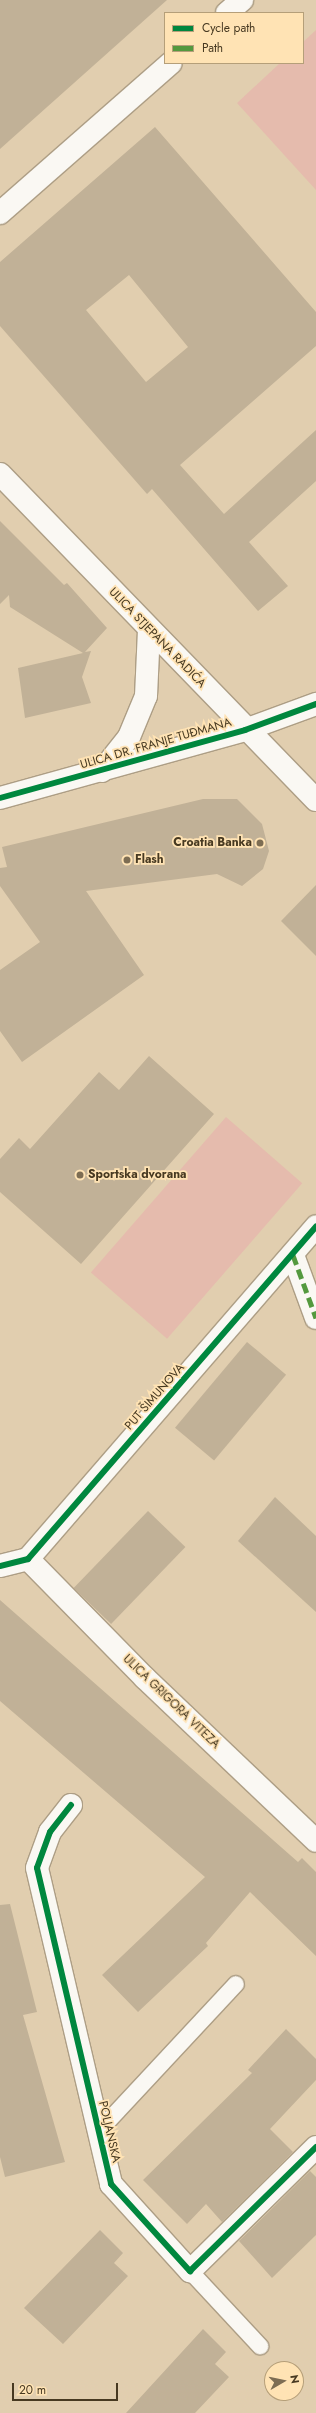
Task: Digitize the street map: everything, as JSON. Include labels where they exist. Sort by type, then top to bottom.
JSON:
[{"type":"street","points":[[228,12],[242,0]]},
{"type":"street","points":[[0,213],[170,64]]},
{"type":"street","name":"ULICA STJEPANA RADIĆA","points":[[0,474],[245,730],[316,800]]},
{"type":"street","points":[[102,771],[129,738],[146,696],[149,630]]},
{"type":"street","name":"ULICA DR. FRANJE TUĐMANA","points":[[0,798],[102,771],[245,730],[316,704]]},
{"type":"street","name":"PUT ŠIMUNOVA","points":[[28,1559],[293,1255],[316,1226]]},
{"type":"street","points":[[293,1255],[316,1318]]},
{"type":"street","points":[[0,1566],[28,1559]]},
{"type":"street","name":"ULICA GRIGORA VITEZA","points":[[28,1559],[146,1678],[316,1841]]},
{"type":"street","name":"POLJANSKA","points":[[71,1805],[50,1832],[37,1868],[111,2184],[190,2271]]},
{"type":"street","points":[[190,2271],[316,2147]]},
{"type":"lane","points":[[98,2132],[236,1984]]},
{"type":"lane","points":[[190,2271],[260,2346]]},
{"type":"shaded area","points":[[316,30],[316,190],[237,103],[279,64],[304,64],[304,41]]},
{"type":"shaded area","points":[[226,1117],[302,1183],[167,1339],[91,1272]]},
{"type":"building","points":[[0,0],[167,0],[0,149]]},
{"type":"building","points":[[155,127],[316,312],[316,346],[180,465],[224,514],[316,430],[316,481],[249,542],[288,586],[258,611],[152,489],[147,494],[0,326],[0,262]],"holes":[[[129,275],[188,347],[146,382],[86,310]]]},
{"type":"building","points":[[0,521],[64,585],[67,583],[107,628],[85,652],[91,651],[82,677],[91,703],[25,718],[18,668],[83,653],[10,607],[9,595],[0,604]]},
{"type":"building","points":[[203,799],[237,799],[262,824],[269,851],[263,869],[242,886],[217,874],[86,891],[144,975],[22,1062],[0,1031],[0,970],[40,942],[0,886],[0,868],[7,867],[2,847]]},
{"type":"building","points":[[316,885],[316,956],[281,921]]},
{"type":"building","name":"Sportska dvorana","points":[[149,1056],[214,1114],[81,1264],[0,1192],[0,1159],[19,1138],[30,1149],[99,1072],[119,1090]]},
{"type":"building","points":[[247,1342],[286,1375],[214,1461],[175,1428]]},
{"type":"building","points":[[275,1497],[316,1536],[316,1612],[238,1541]]},
{"type":"building","points":[[148,1511],[185,1547],[111,1624],[74,1588]]},
{"type":"building","points":[[0,1600],[298,1862],[302,1858],[316,1872],[316,1956],[250,1892],[206,1943],[208,1946],[138,2012],[102,1975],[205,1877],[0,1701]]},
{"type":"building","points":[[10,1904],[37,2012],[23,2015],[65,2162],[5,2177],[0,2157],[0,1905]]},
{"type":"building","points":[[286,2029],[316,2059],[316,2080],[270,2129],[293,2152],[222,2222],[206,2204],[187,2224],[143,2180],[252,2073],[248,2070]]},
{"type":"building","points":[[310,2171],[316,2177],[316,2235],[272,2278],[239,2241]]},
{"type":"building","points":[[100,2230],[123,2253],[114,2263],[128,2276],[63,2344],[24,2308]]},
{"type":"building","points":[[203,2329],[226,2352],[215,2364],[229,2377],[195,2413],[126,2413]]},
{"type":"marked path","points":[[293,1255],[316,1318]]},
{"type":"cycle path","points":[[0,798],[245,730],[316,704]]},
{"type":"cycle path","points":[[0,1566],[28,1559],[316,1226]]},
{"type":"cycle path","points":[[71,1805],[50,1832],[37,1868],[111,2184],[190,2271],[316,2147]]},
{"type":"place","name":"Croatia Banka","points":[[260,843]]},
{"type":"place","name":"Flash","points":[[127,860]]},
{"type":"place","name":"Sportska dvorana","points":[[80,1175]]}]
